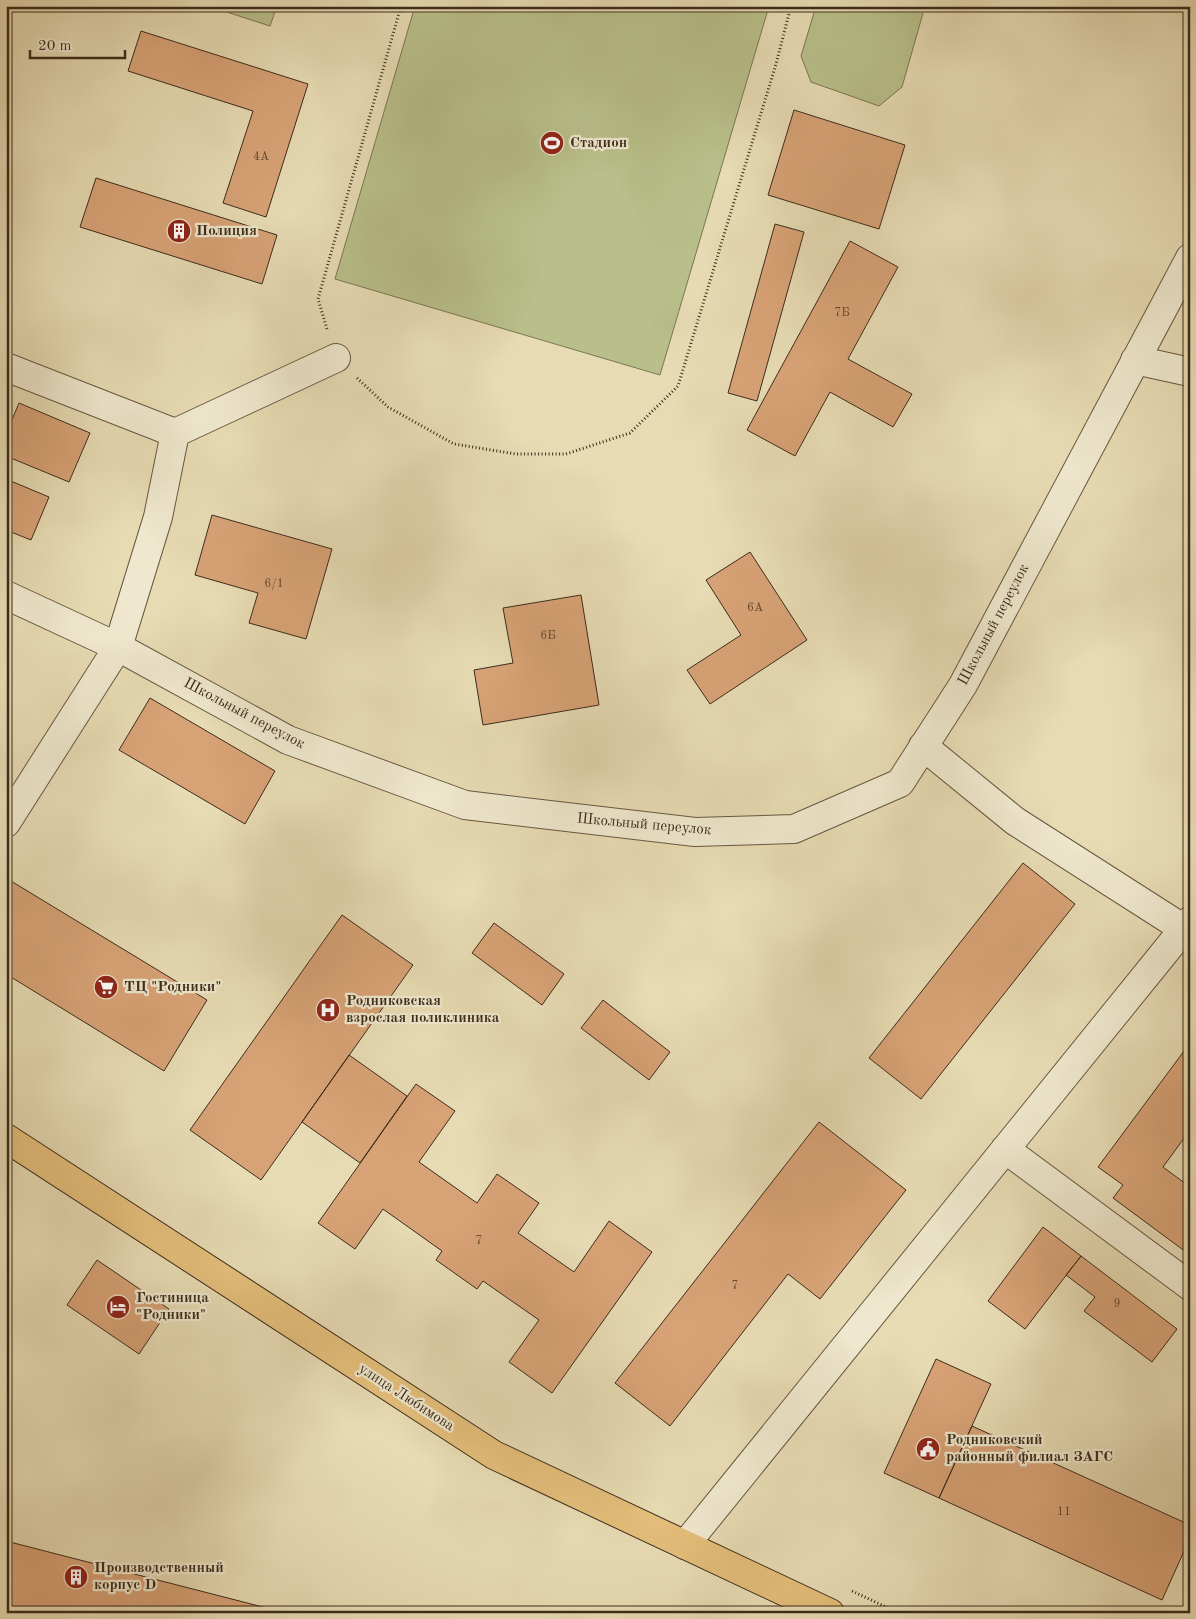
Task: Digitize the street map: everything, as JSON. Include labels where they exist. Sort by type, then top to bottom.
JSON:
[{"type":"main road","name":"улица Любимова","points":[[6,1138],[494,1455],[830,1613]]},
{"type":"street","name":"Школьный переулок","points":[[6,595],[118,647],[288,740],[465,805],[694,832],[794,829],[900,783],[963,685],[1190,258]]},
{"type":"street","points":[[6,367],[175,433],[336,358]]},
{"type":"street","points":[[1135,360],[1190,372]]},
{"type":"street","points":[[6,822],[118,647],[158,517],[175,433]]},
{"type":"street","points":[[684,1545],[1187,925],[1015,822],[924,746]]},
{"type":"street","points":[[1006,1149],[1190,1286]]},
{"type":"path","points":[[401,6],[318,299],[336,358],[388,407],[454,444],[516,454],[566,454],[630,433],[678,386],[776,64],[791,6]]},
{"type":"green space","points":[[208,6],[277,6],[270,26]]},
{"type":"green space","name":"Стадион","points":[[415,6],[769,6],[660,375],[335,279]]},
{"type":"green space","points":[[816,6],[925,6],[902,87],[879,106],[811,82],[801,56]]},
{"type":"building","points":[[141,31],[308,84],[266,217],[223,203],[253,111],[128,71]]},
{"type":"building","points":[[794,110],[905,145],[879,229],[768,195]]},
{"type":"building","name":"Полиция","points":[[96,178],[277,235],[262,284],[80,227]]},
{"type":"building","points":[[775,224],[804,232],[757,401],[728,393]]},
{"type":"building","points":[[850,241],[898,267],[848,359],[912,394],[893,427],[830,392],[795,456],[747,430]]},
{"type":"building","points":[[19,403],[90,433],[69,482],[6,456],[6,434]]},
{"type":"building","points":[[6,479],[49,497],[31,540],[6,530]]},
{"type":"building","points":[[212,515],[332,549],[306,639],[249,623],[258,593],[195,575]]},
{"type":"building","points":[[750,552],[807,640],[710,704],[687,670],[741,635],[706,580]]},
{"type":"building","points":[[581,595],[599,705],[483,725],[474,670],[513,663],[503,608]]},
{"type":"building","points":[[150,698],[275,771],[245,824],[119,750]]},
{"type":"building","points":[[1023,863],[1075,904],[921,1099],[869,1058]]},
{"type":"building","name":"ТЦ \"Родники\"","points":[[6,878],[207,1000],[164,1071],[6,974]]},
{"type":"building","name":"Родниковская взрослая поликлиника","points":[[342,915],[413,965],[261,1180],[190,1130]]},
{"type":"building","points":[[494,923],[564,974],[542,1005],[472,953]]},
{"type":"building","points":[[603,1000],[670,1052],[649,1080],[581,1028]]},
{"type":"building","points":[[1190,1043],[1190,1130],[1163,1167],[1190,1187],[1190,1255],[1113,1198],[1123,1185],[1098,1167]]},
{"type":"building","points":[[349,1055],[407,1096],[360,1163],[302,1122]]},
{"type":"building","points":[[416,1084],[455,1111],[419,1162],[477,1203],[497,1174],[539,1203],[518,1233],[574,1272],[609,1221],[652,1252],[552,1393],[509,1362],[539,1320],[483,1281],[477,1289],[436,1260],[442,1251],[383,1209],[355,1249],[318,1223]]},
{"type":"building","points":[[819,1122],[906,1190],[820,1299],[788,1274],[670,1426],[615,1383]]},
{"type":"building","points":[[1043,1227],[1081,1256],[1025,1329],[988,1301]]},
{"type":"building","points":[[1081,1256],[1177,1329],[1152,1362],[1084,1311],[1095,1297],[1066,1275]]},
{"type":"building","name":"Гостиница \"Родники\"","points":[[97,1260],[169,1309],[139,1354],[67,1305]]},
{"type":"building","name":"Родниковский районный филиал ЗАГС","points":[[936,1359],[991,1384],[939,1498],[884,1473]]},
{"type":"building","points":[[972,1426],[1190,1525],[1190,1538],[1162,1600],[939,1498]]},
{"type":"building","name":"Производственный корпус D","points":[[6,1541],[286,1613],[6,1613]]},
{"type":"place","name":"Стадион","points":[[552,143]]},
{"type":"place","name":"Полиция","points":[[179,231]]},
{"type":"place","name":"ТЦ \"Родники\"","points":[[106,987]]},
{"type":"place","name":"Родниковская взрослая поликлиника","points":[[328,1010]]},
{"type":"place","name":"Гостиница \"Родники\"","points":[[118,1307]]},
{"type":"place","name":"Родниковский районный филиал ЗАГС","points":[[928,1449]]},
{"type":"place","name":"Производственный корпус D","points":[[76,1577]]}]
